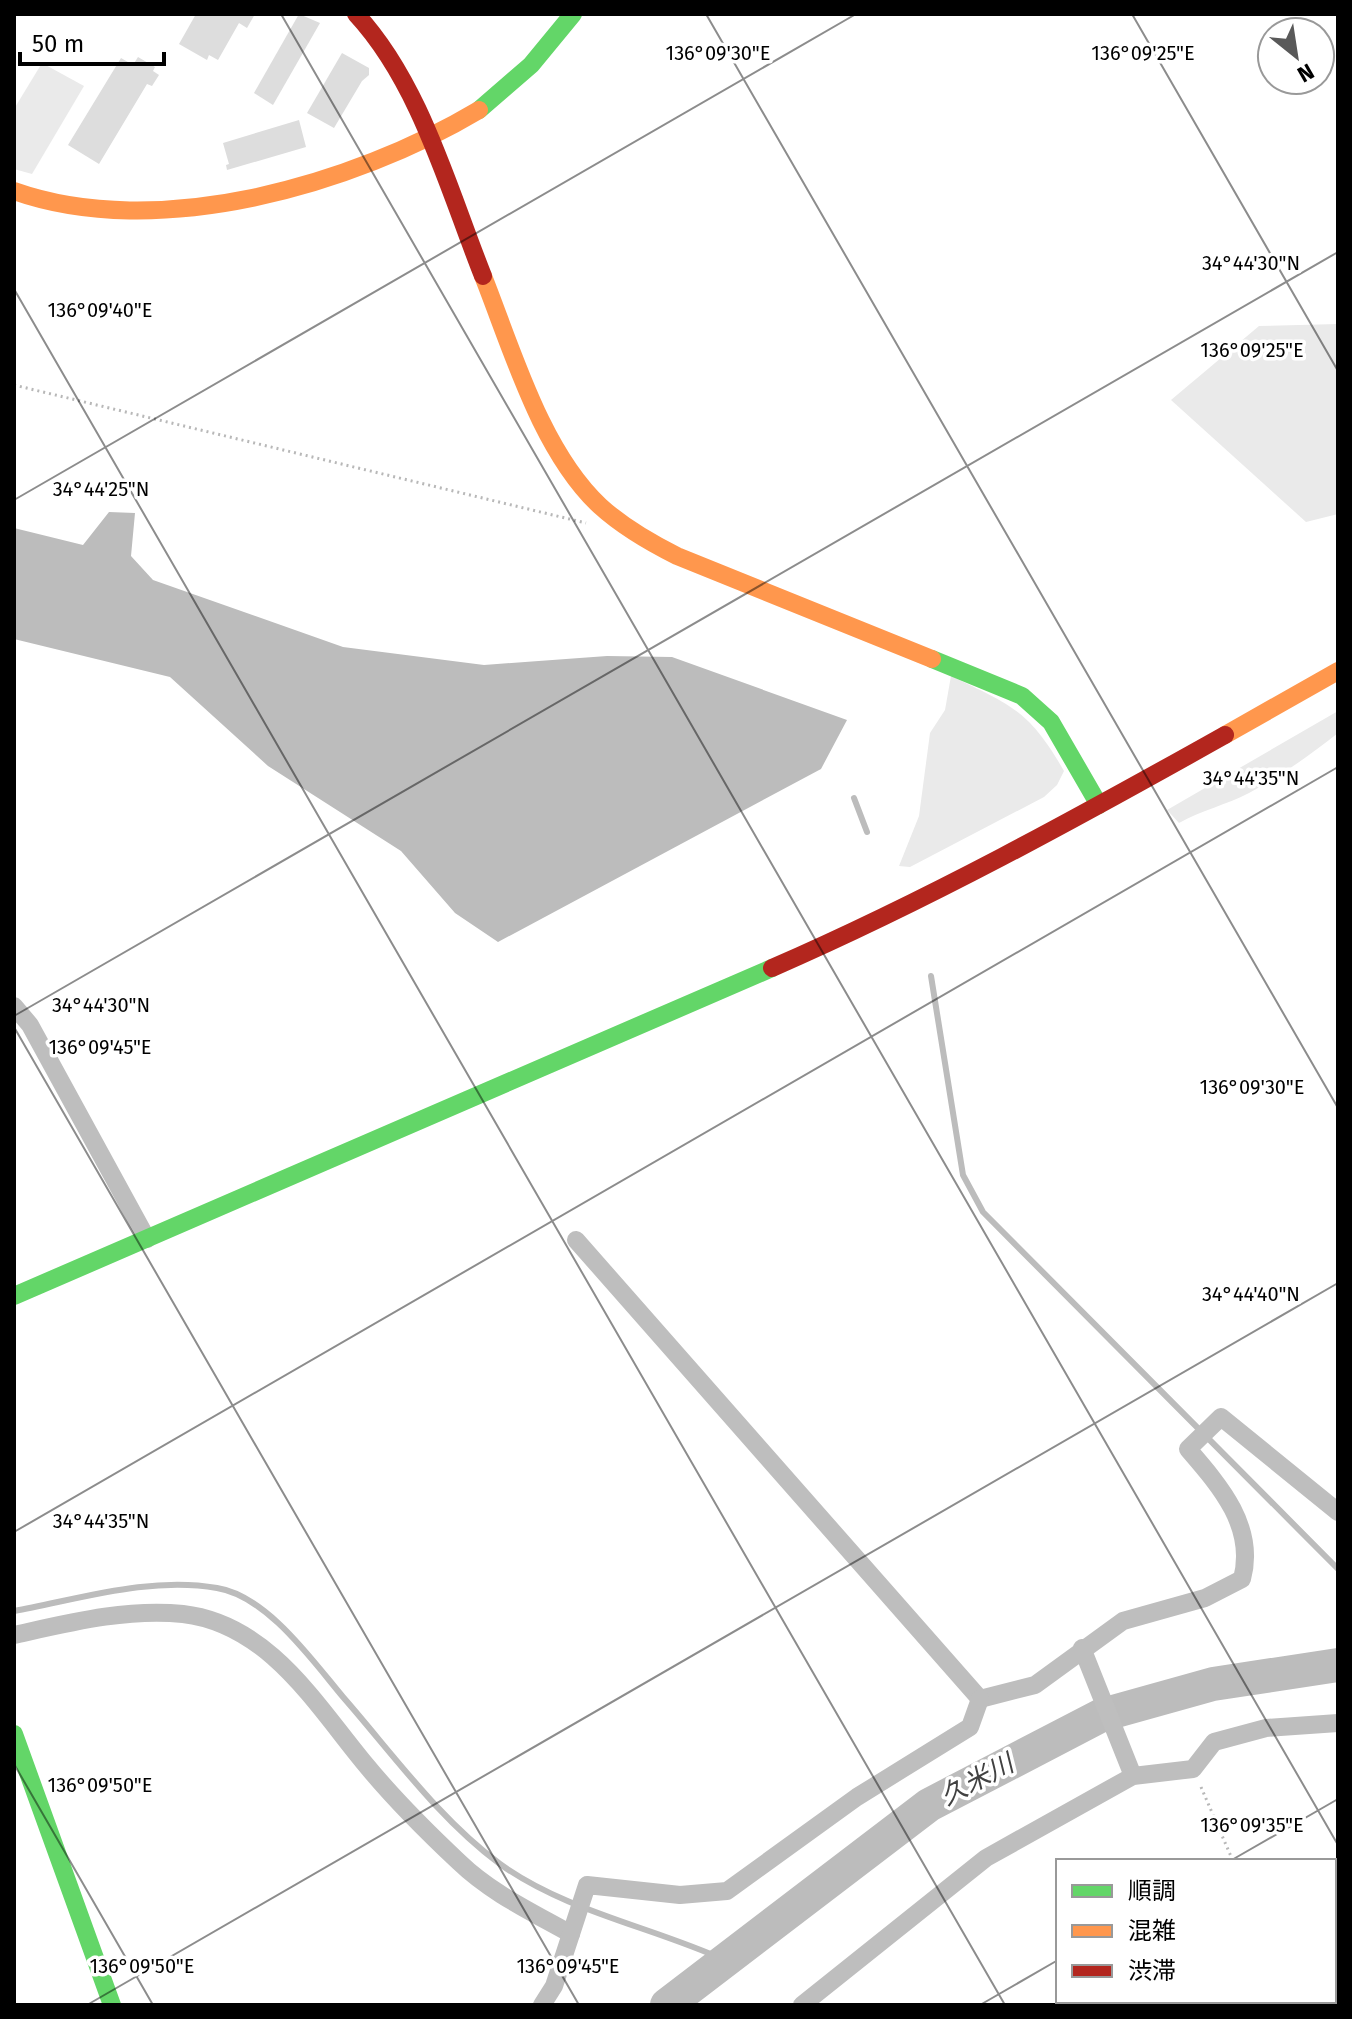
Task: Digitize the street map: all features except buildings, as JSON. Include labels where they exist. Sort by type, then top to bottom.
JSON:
[{"type":"street","points":[[356,14],[381,41],[402,74],[537,411],[576,478],[599,505],[638,536],[677,556],[1022,696],[1051,722],[1099,805]]},
{"type":"street","points":[[14,191],[91,209],[149,210],[222,201],[355,168],[430,138],[479,110],[550,47],[573,14]]},
{"type":"street","points":[[14,1296],[849,934],[1099,805],[1338,671]]},
{"type":"street","points":[[14,1006],[30,1025],[147,1239]]},
{"type":"street","points":[[576,1240],[980,1699]]},
{"type":"street","points":[[980,1699],[1035,1685],[1085,1655],[1123,1621],[1205,1598],[1242,1579],[1248,1559],[1245,1533],[1215,1480],[1188,1449],[1221,1417],[1338,1512]]},
{"type":"street","points":[[14,1635],[136,1613],[184,1614],[222,1624],[262,1647],[307,1688],[367,1767],[460,1863],[492,1891],[573,1930]]},
{"type":"street","points":[[1085,1655],[1133,1776]]},
{"type":"street","points":[[542,2005],[554,1986],[587,1885],[680,1895],[727,1891],[857,1797],[970,1727],[980,1699]]},
{"type":"street","points":[[802,2005],[986,1858],[1133,1776],[1193,1769],[1214,1742],[1266,1728],[1338,1723]]},
{"type":"street","points":[[14,1734],[112,2005]]},
{"type":"path","points":[[14,385],[593,525]]},
{"type":"path","points":[[1193,1769],[1232,1859]]},
{"type":"shaded area","points":[[42,63],[84,86],[32,174],[14,169],[14,109]]},
{"type":"shaded area","points":[[1338,324],[1338,514],[1306,522],[1171,400],[1259,326]]},
{"type":"shaded area","points":[[109,512],[135,513],[131,556],[153,580],[343,647],[484,665],[607,656],[672,657],[847,720],[821,769],[498,942],[455,913],[401,851],[268,766],[170,677],[14,639],[14,528],[83,545]]},
{"type":"shaded area","points":[[951,676],[989,694],[1029,722],[1064,771],[1057,785],[1044,797],[910,867],[899,866],[919,816],[930,733],[945,710]]},
{"type":"shaded area","points":[[1338,711],[1338,733],[1261,786],[1179,823],[1167,810]]},
{"type":"waterway","points":[[854,798],[867,832]]},
{"type":"waterway","points":[[931,976],[963,1175],[983,1212],[1338,1569]]},
{"type":"waterway","points":[[14,1611],[141,1587],[192,1585],[235,1593],[271,1616],[303,1648],[436,1806],[500,1864],[553,1895],[727,1961]]},
{"type":"waterway","name":"久米川","points":[[667,2005],[929,1805],[1102,1715],[1213,1684],[1338,1665]]},
{"type":"traffic: fast","points":[[479,110],[531,65],[573,14]]},
{"type":"traffic: fast","points":[[932,659],[1022,696],[1051,722],[1099,805]]},
{"type":"traffic: fast","points":[[14,1296],[772,968]]},
{"type":"traffic: fast","points":[[14,1734],[112,2005]]},
{"type":"traffic: slow","points":[[14,191],[70,205],[130,210],[191,208],[253,198],[314,182],[373,161],[429,137],[479,110]]},
{"type":"traffic: slow","points":[[483,276],[530,398],[545,428],[579,483],[609,514],[677,556],[932,659]]},
{"type":"traffic: slow","points":[[1225,735],[1338,671]]},
{"type":"traffic: jam","points":[[356,14],[378,41],[415,104],[483,276]]},
{"type":"traffic: jam","points":[[772,968],[945,886],[1225,735]]}]
